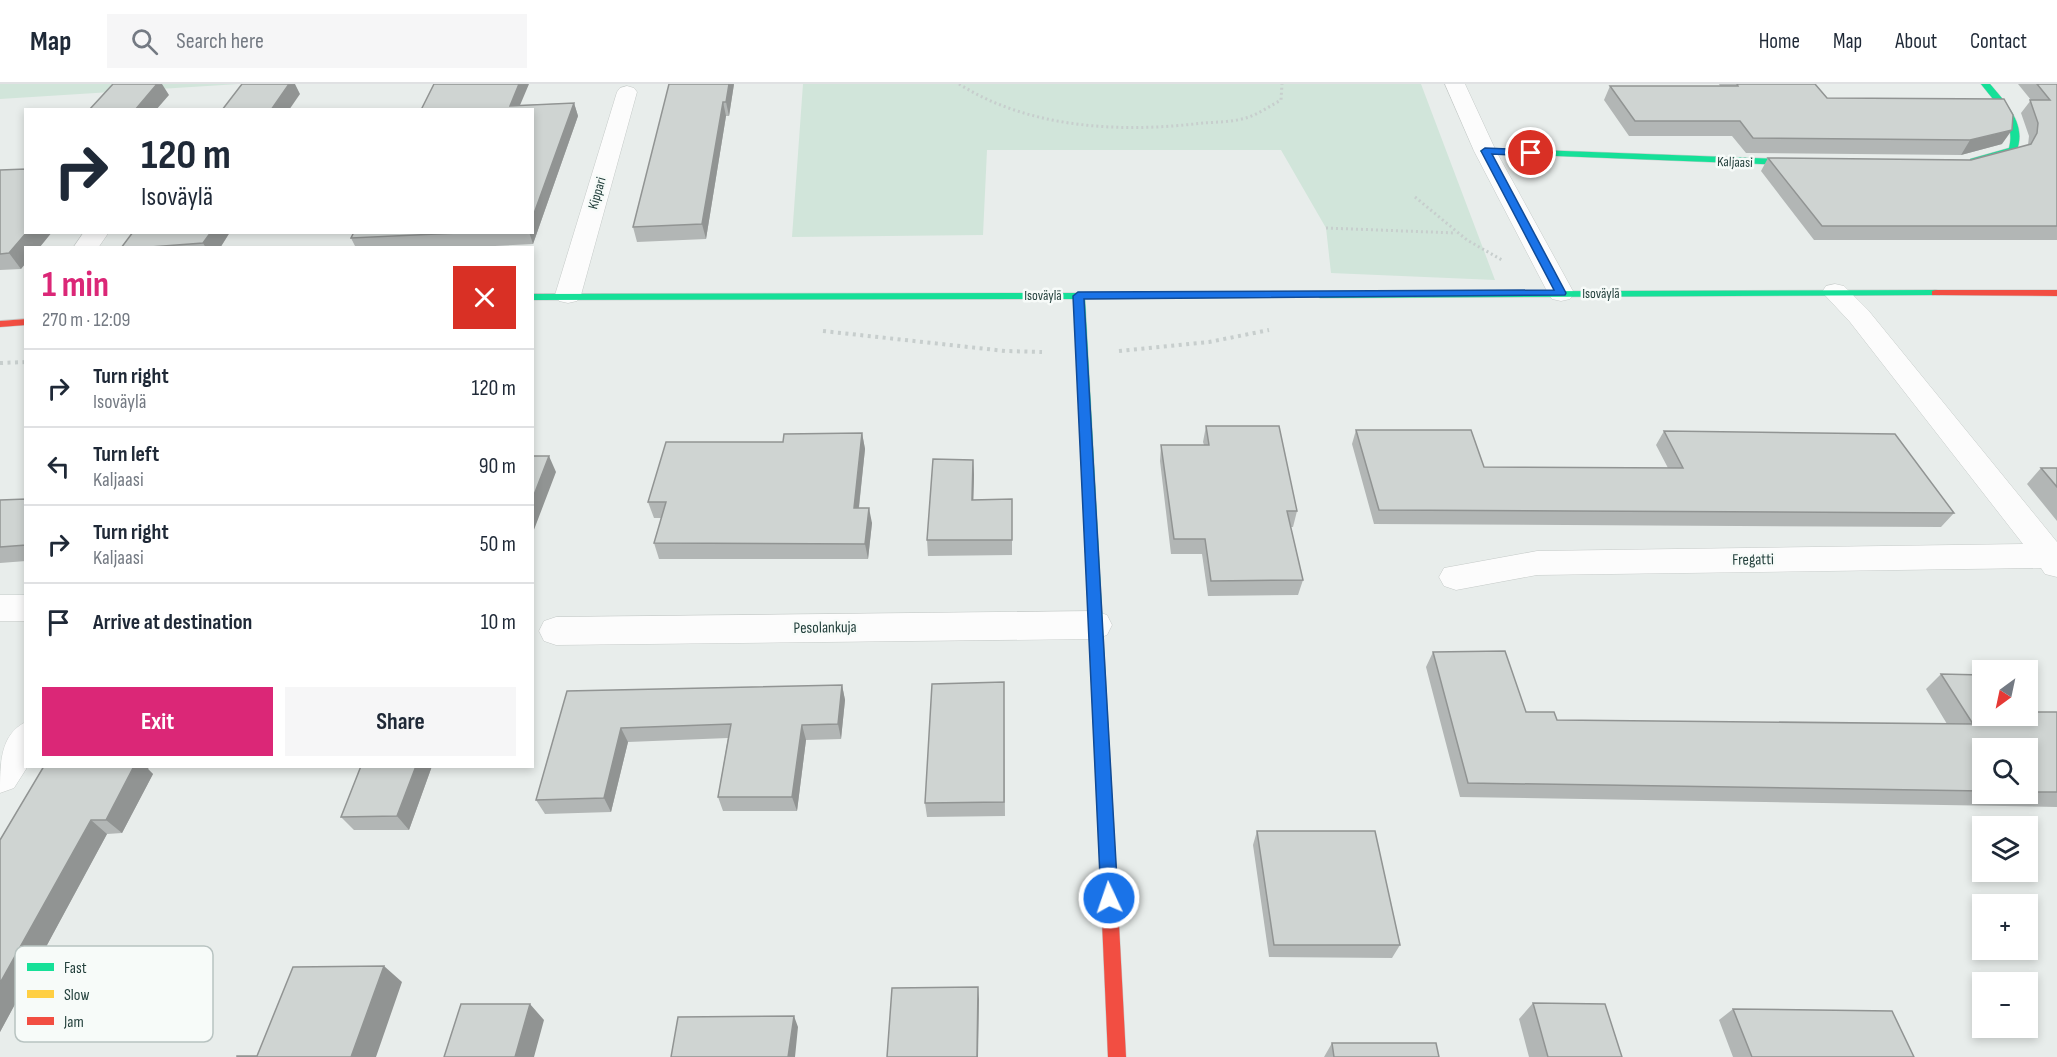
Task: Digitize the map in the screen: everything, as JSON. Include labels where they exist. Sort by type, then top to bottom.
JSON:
[{"type":"street","points":[[1455,84],[1485,151],[1556,284]]},
{"type":"street","points":[[1962,164],[2013,150],[2018,141],[2018,128],[1985,84]]},
{"type":"street","name":"Kippari","points":[[568,295],[627,92]]},
{"type":"street","name":"Kaljaasi","points":[[1485,151],[1737,162],[1820,163]]},
{"type":"street","name":"Isoväylä","points":[[534,297],[568,295],[1078,296],[1556,284],[1835,292],[2057,293]]},
{"type":"street","name":"Fregatti","points":[[1835,292],[1859,316],[2055,559]]},
{"type":"street","points":[[1078,296],[1117,1057]]},
{"type":"street","name":"Fregatti","points":[[1456,577],[1537,563],[2055,559]]},
{"type":"street","points":[[0,608],[24,608]]},
{"type":"street","name":"Pesolankuja","points":[[556,631],[1095,625]]},
{"type":"street","points":[[0,776],[24,741]]},
{"type":"path","points":[[959,84],[983,99],[1056,121],[1099,126],[1166,128],[1247,118],[1281,100],[1282,84]]},
{"type":"path","points":[[1415,196],[1480,250],[1556,284]]},
{"type":"path","points":[[1326,228],[1457,233]]},
{"type":"path","points":[[0,363],[24,362]]},
{"type":"green space","points":[[0,84],[239,84],[0,99]]},
{"type":"green space","points":[[803,84],[1421,84],[1495,280],[1331,273],[1326,228],[1281,150],[987,150],[983,235],[792,237]]},
{"type":"building","points":[[113,84],[157,84],[137,108],[91,108]]},
{"type":"building","points":[[242,84],[289,84],[272,108],[224,108]]},
{"type":"building","points":[[434,84],[519,84],[510,106],[574,103],[534,213],[534,108],[422,108]]},
{"type":"building","points":[[669,84],[729,84],[726,102],[723,102],[702,224],[633,227]]},
{"type":"building","points":[[1737,84],[1815,84],[1827,98],[2004,99],[2013,115],[2012,130],[1970,140],[1753,138],[1740,121],[1635,121],[1610,86],[1738,86]]},
{"type":"building","points":[[2037,84],[2057,84],[2057,226],[1822,226],[1768,158],[1971,160],[2031,144],[2037,133],[2038,123],[2030,100],[2050,100]]},
{"type":"building","points":[[24,169],[25,234],[9,253],[0,254],[0,170]]},
{"type":"building","points":[[132,234],[210,234],[203,243],[122,246]]},
{"type":"building","points":[[353,234],[437,234],[351,238]]},
{"type":"building","points":[[1206,426],[1279,426],[1297,511],[1287,511],[1303,580],[1211,581],[1205,539],[1174,539],[1161,445],[1209,445]]},
{"type":"building","points":[[1356,430],[1471,430],[1484,467],[1683,468],[1664,431],[1895,434],[1954,513],[1379,510]]},
{"type":"building","points":[[862,433],[854,508],[869,508],[865,544],[654,543],[666,502],[648,502],[666,442],[783,442],[784,434]]},
{"type":"building","points":[[534,456],[549,456],[534,495]]},
{"type":"building","points":[[933,459],[973,460],[972,500],[1012,499],[1012,540],[927,540]]},
{"type":"building","points":[[2041,468],[2057,468],[2057,487]]},
{"type":"building","points":[[24,499],[24,545],[0,547],[0,500]]},
{"type":"building","points":[[1505,651],[1526,712],[1554,712],[1557,720],[2038,726],[2038,712],[2057,712],[2057,792],[2038,792],[2038,738],[1972,738],[1972,791],[1468,783],[1433,652]]},
{"type":"building","points":[[1941,674],[1972,675],[1972,722]]},
{"type":"building","points":[[1004,682],[1004,802],[925,803],[932,684]]},
{"type":"building","points":[[842,685],[838,724],[802,725],[792,797],[718,797],[731,724],[621,728],[604,798],[536,800],[567,691]]},
{"type":"building","points":[[43,768],[133,768],[106,820],[91,820],[21,946],[15,946],[15,956],[0,983],[0,840]]},
{"type":"building","points":[[360,768],[415,768],[397,816],[341,817]]},
{"type":"building","points":[[1257,831],[1375,831],[1400,945],[1274,945]]},
{"type":"building","points":[[384,966],[351,1057],[237,1057],[257,1056],[293,967]]},
{"type":"building","points":[[978,987],[977,1057],[887,1057],[892,988]]},
{"type":"building","points":[[1533,1003],[1605,1004],[1622,1057],[1548,1057]]},
{"type":"building","points":[[461,1004],[530,1004],[515,1057],[444,1057]]},
{"type":"building","points":[[1733,1009],[1892,1011],[1914,1057],[1752,1057]]},
{"type":"building","points":[[794,1016],[788,1057],[671,1057],[678,1017]]},
{"type":"building","points":[[1332,1043],[1436,1043],[1439,1057],[1334,1057]]},
{"type":"traffic: fast","points":[[1973,161],[2013,150],[2015,140],[2013,122],[2009,114],[1985,84]]},
{"type":"traffic: fast","points":[[1485,151],[1810,163]]},
{"type":"traffic: fast","points":[[1320,295],[1936,293]]},
{"type":"traffic: fast","points":[[1079,296],[1106,830]]},
{"type":"traffic: fast","points":[[534,297],[1087,296]]},
{"type":"traffic: slow","points":[[1087,296],[1320,295]]},
{"type":"traffic: jam","points":[[1936,293],[2057,293]]},
{"type":"traffic: jam","points":[[0,324],[24,322]]},
{"type":"traffic: jam","points":[[1106,830],[1117,1057]]},
{"type":"route","points":[[1109,898],[1078,296],[1561,293],[1485,151],[1531,153]]}]
